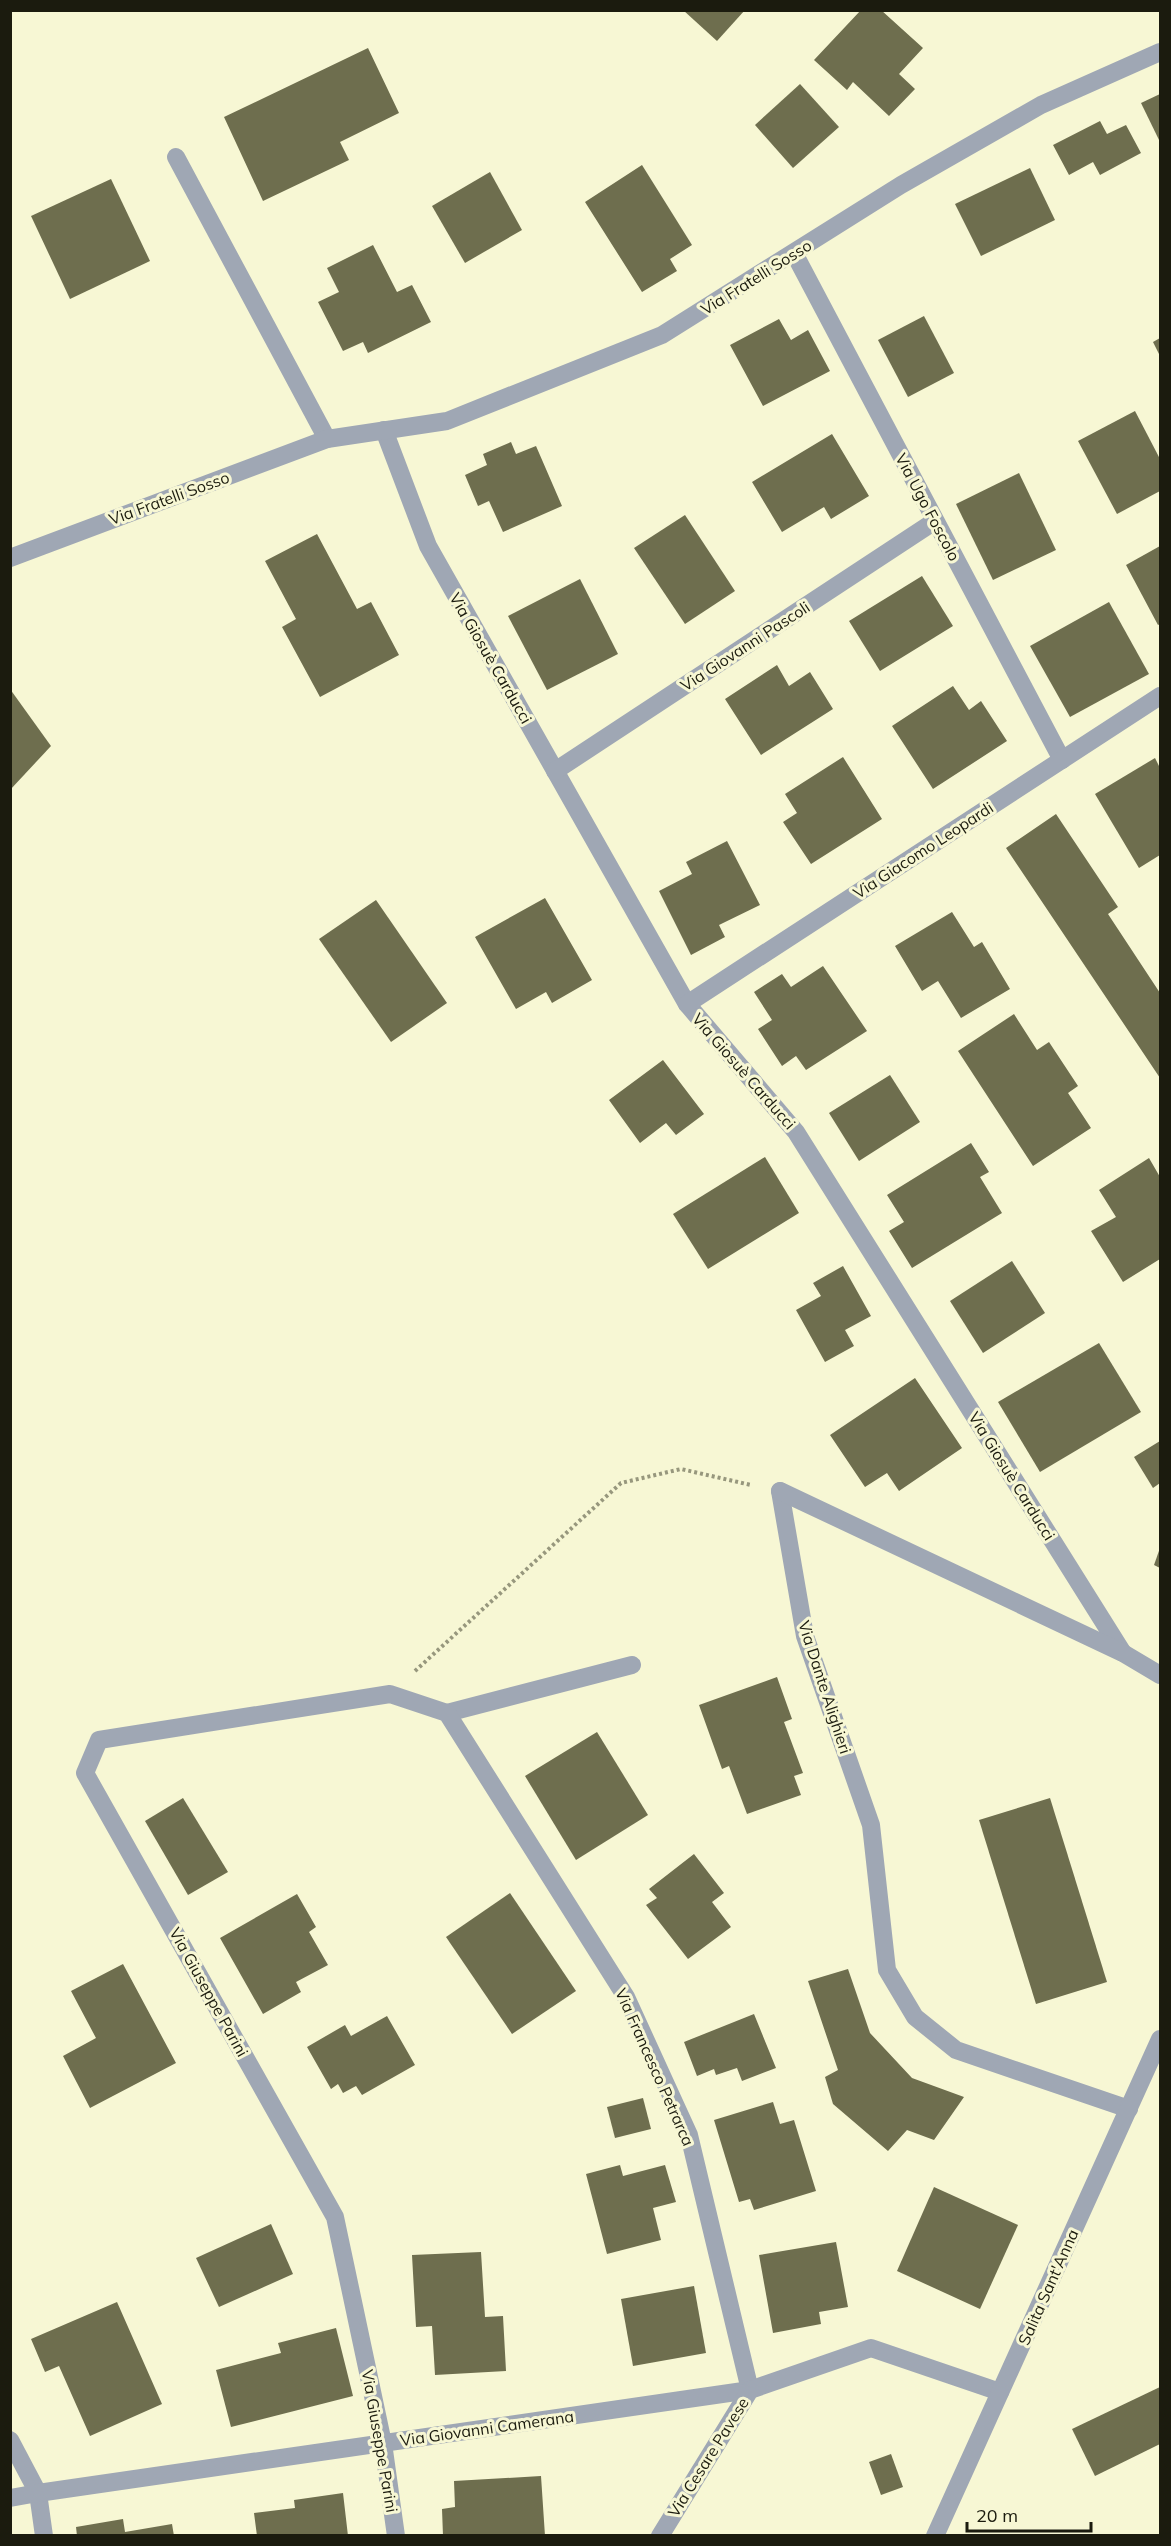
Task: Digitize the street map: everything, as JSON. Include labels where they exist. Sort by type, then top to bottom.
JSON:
[{"type":"street","name":"Via Fratelli Sosso","points":[[10,558],[327,439],[447,421],[662,335],[901,185],[1041,105],[1161,52]]},
{"type":"street","points":[[176,157],[327,439]]},
{"type":"street","name":"Via Ugo Foscolo","points":[[794,253],[1062,760]]},
{"type":"street","name":"Via Giosuè Carducci","points":[[384,430],[428,546],[687,1004],[796,1132],[1123,1653],[1161,1675]]},
{"type":"street","name":"Via Giovanni Pascoli","points":[[555,771],[935,521]]},
{"type":"street","name":"Via Giacomo Leopardi","points":[[687,1004],[1161,696]]},
{"type":"street","points":[[780,1491],[1123,1653]]},
{"type":"street","name":"Via Dante Alighieri","points":[[780,1491],[805,1636],[871,1825],[887,1970],[915,2017],[956,2049],[1129,2109]]},
{"type":"street","points":[[390,1694],[447,1713],[632,1665]]},
{"type":"street","name":"Via Giuseppe Parini","points":[[390,1694],[99,1740],[85,1773],[335,2217],[383,2443],[396,2535]]},
{"type":"street","name":"Via Francesco Petrarca","points":[[447,1713],[626,1998],[689,2135],[750,2390]]},
{"type":"street","name":"Salita Sant'Anna","points":[[935,2535],[1161,2039]]},
{"type":"street","name":"Via Cesare Pavese","points":[[660,2535],[750,2390],[871,2348],[1000,2392]]},
{"type":"street","name":"Via Giovanni Camerana","points":[[10,2498],[750,2390]]},
{"type":"street","points":[[10,2440],[38,2493],[44,2535]]},
{"type":"path","points":[[390,1694],[621,1483],[681,1469],[780,1491]]},
{"type":"building","points":[[683,10],[745,10],[717,41]]},
{"type":"building","points":[[861,10],[881,10],[923,48],[899,74],[915,89],[889,116],[853,82],[847,90],[814,60]]},
{"type":"building","points":[[368,48],[399,113],[340,142],[349,160],[263,201],[224,117]]},
{"type":"building","points":[[800,84],[839,127],[793,168],[755,125]]},
{"type":"building","points":[[1160,94],[1160,142],[1141,103]]},
{"type":"building","points":[[1100,121],[1107,134],[1126,125],[1141,153],[1100,175],[1093,162],[1069,175],[1053,145]]},
{"type":"building","points":[[642,165],[692,245],[670,259],[677,271],[642,292],[585,202]]},
{"type":"building","points":[[1030,168],[1055,220],[981,256],[955,204]]},
{"type":"building","points":[[490,172],[522,230],[465,263],[432,206]]},
{"type":"building","points":[[111,179],[150,261],[70,299],[31,216]]},
{"type":"building","points":[[373,245],[397,292],[412,285],[431,322],[368,353],[363,342],[343,351],[318,302],[339,292],[327,268]]},
{"type":"building","points":[[924,316],[954,373],[908,397],[878,340]]},
{"type":"building","points":[[779,319],[791,340],[808,330],[830,371],[763,406],[730,345]]},
{"type":"building","points":[[1160,338],[1160,356],[1153,342]]},
{"type":"building","points":[[1135,411],[1160,459],[1160,491],[1117,514],[1078,441]]},
{"type":"building","points":[[832,434],[869,496],[831,519],[824,507],[782,532],[752,482]]},
{"type":"building","points":[[511,442],[516,454],[536,446],[562,506],[503,532],[489,501],[478,506],[465,475],[487,465],[483,454]]},
{"type":"building","points":[[1019,473],[1056,550],[993,580],[956,504]]},
{"type":"building","points":[[685,515],[735,591],[685,624],[634,548]]},
{"type":"building","points":[[317,534],[357,609],[371,602],[399,655],[320,697],[282,627],[296,619],[265,561]]},
{"type":"building","points":[[1160,546],[1160,624],[1158,625],[1126,565]]},
{"type":"building","points":[[922,576],[953,626],[880,671],[849,621]]},
{"type":"building","points":[[580,579],[618,654],[547,690],[508,616]]},
{"type":"building","points":[[1109,602],[1149,674],[1070,717],[1030,646]]},
{"type":"building","points":[[777,665],[789,686],[810,672],[833,709],[761,755],[725,699]]},
{"type":"building","points":[[953,686],[969,710],[981,701],[1007,741],[933,789],[892,726]]},
{"type":"building","points":[[10,689],[51,746],[10,790]]},
{"type":"building","points":[[843,757],[882,819],[811,864],[783,822],[797,813],[785,794]]},
{"type":"building","points":[[1155,758],[1160,768],[1160,855],[1139,868],[1095,794]]},
{"type":"building","points":[[1056,814],[1118,907],[1108,914],[1160,993],[1160,1078],[1006,848]]},
{"type":"building","points":[[727,841],[760,905],[719,925],[725,937],[691,955],[659,891],[692,874],[686,862]]},
{"type":"building","points":[[545,898],[592,980],[552,1003],[546,992],[516,1009],[475,937]]},
{"type":"building","points":[[376,900],[447,1003],[391,1042],[319,939]]},
{"type":"building","points":[[952,912],[974,947],[982,942],[1010,989],[961,1018],[938,981],[922,991],[895,946]]},
{"type":"building","points":[[823,966],[867,1031],[806,1070],[796,1056],[782,1066],[758,1029],[772,1020],[754,992],[782,974],[791,987]]},
{"type":"building","points":[[1014,1014],[1037,1050],[1049,1042],[1078,1086],[1068,1093],[1091,1128],[1033,1166],[958,1051]]},
{"type":"building","points":[[663,1060],[704,1114],[676,1135],[666,1123],[640,1143],[609,1100]]},
{"type":"building","points":[[890,1075],[920,1122],[859,1161],[829,1113]]},
{"type":"building","points":[[971,1143],[989,1172],[980,1177],[1002,1213],[912,1268],[889,1231],[904,1222],[887,1195]]},
{"type":"building","points":[[765,1157],[799,1213],[708,1269],[673,1214]]},
{"type":"building","points":[[1149,1158],[1160,1177],[1160,1259],[1123,1282],[1091,1231],[1116,1217],[1099,1190]]},
{"type":"building","points":[[1012,1261],[1045,1313],[983,1353],[950,1301]]},
{"type":"building","points":[[843,1266],[871,1316],[845,1330],[854,1346],[825,1362],[796,1310],[821,1296],[813,1283]]},
{"type":"building","points":[[1099,1343],[1141,1412],[1040,1472],[998,1402]]},
{"type":"building","points":[[915,1378],[962,1448],[899,1491],[887,1473],[865,1487],[830,1435]]},
{"type":"building","points":[[1160,1441],[1160,1483],[1153,1488],[1134,1457]]},
{"type":"building","points":[[1160,1548],[1160,1568],[1154,1565]]},
{"type":"building","points":[[777,1677],[792,1719],[784,1722],[803,1773],[794,1776],[801,1795],[747,1814],[729,1766],[722,1769],[699,1705]]},
{"type":"building","points":[[597,1732],[648,1815],[576,1860],[525,1776]]},
{"type":"building","points":[[183,1798],[228,1872],[188,1895],[145,1821]]},
{"type":"building","points":[[1050,1798],[1107,1982],[1036,2004],[979,1820]]},
{"type":"building","points":[[694,1854],[724,1893],[712,1902],[731,1927],[688,1959],[646,1905],[657,1898],[649,1889]]},
{"type":"building","points":[[510,1893],[576,1991],[512,2034],[446,1937]]},
{"type":"building","points":[[297,1894],[316,1927],[309,1932],[328,1965],[296,1982],[301,1992],[263,2014],[220,1938]]},
{"type":"building","points":[[123,1964],[176,2063],[90,2108],[63,2056],[96,2038],[71,1991]]},
{"type":"building","points":[[848,1969],[870,2033],[912,2078],[964,2097],[934,2140],[907,2130],[888,2151],[833,2104],[825,2077],[838,2070],[808,1981]]},
{"type":"building","points":[[754,2014],[776,2068],[742,2081],[737,2068],[716,2075],[714,2069],[697,2076],[684,2042]]},
{"type":"building","points":[[387,2016],[415,2065],[362,2095],[356,2086],[343,2093],[338,2084],[331,2089],[307,2047],[345,2025],[351,2036]]},
{"type":"building","points":[[643,2098],[651,2129],[615,2138],[607,2107]]},
{"type":"building","points":[[773,2102],[780,2124],[794,2120],[816,2191],[754,2210],[750,2199],[739,2202],[714,2120]]},
{"type":"building","points":[[620,2165],[623,2176],[665,2165],[676,2202],[653,2208],[661,2240],[607,2254],[586,2174]]},
{"type":"building","points":[[934,2187],[1018,2225],[980,2309],[897,2271]]},
{"type":"building","points":[[271,2224],[293,2274],[219,2307],[196,2258]]},
{"type":"building","points":[[836,2242],[848,2307],[819,2312],[821,2324],[773,2333],[759,2255]]},
{"type":"building","points":[[481,2252],[485,2317],[503,2316],[506,2371],[435,2375],[432,2326],[416,2327],[412,2255]]},
{"type":"building","points":[[694,2286],[706,2353],[633,2366],[621,2299]]},
{"type":"building","points":[[117,2302],[162,2404],[90,2436],[59,2366],[45,2372],[31,2339]]},
{"type":"building","points":[[336,2328],[353,2396],[231,2427],[216,2370],[281,2353],[278,2343]]},
{"type":"building","points":[[1160,2387],[1160,2444],[1095,2476],[1072,2429]]},
{"type":"building","points":[[891,2454],[903,2487],[881,2495],[869,2462]]},
{"type":"building","points":[[541,2476],[545,2536],[443,2536],[442,2509],[455,2507],[454,2481]]},
{"type":"building","points":[[343,2493],[348,2536],[257,2536],[254,2513],[295,2508],[294,2500]]},
{"type":"building","points":[[123,2519],[125,2532],[172,2524],[174,2536],[77,2536],[76,2527]]}]
